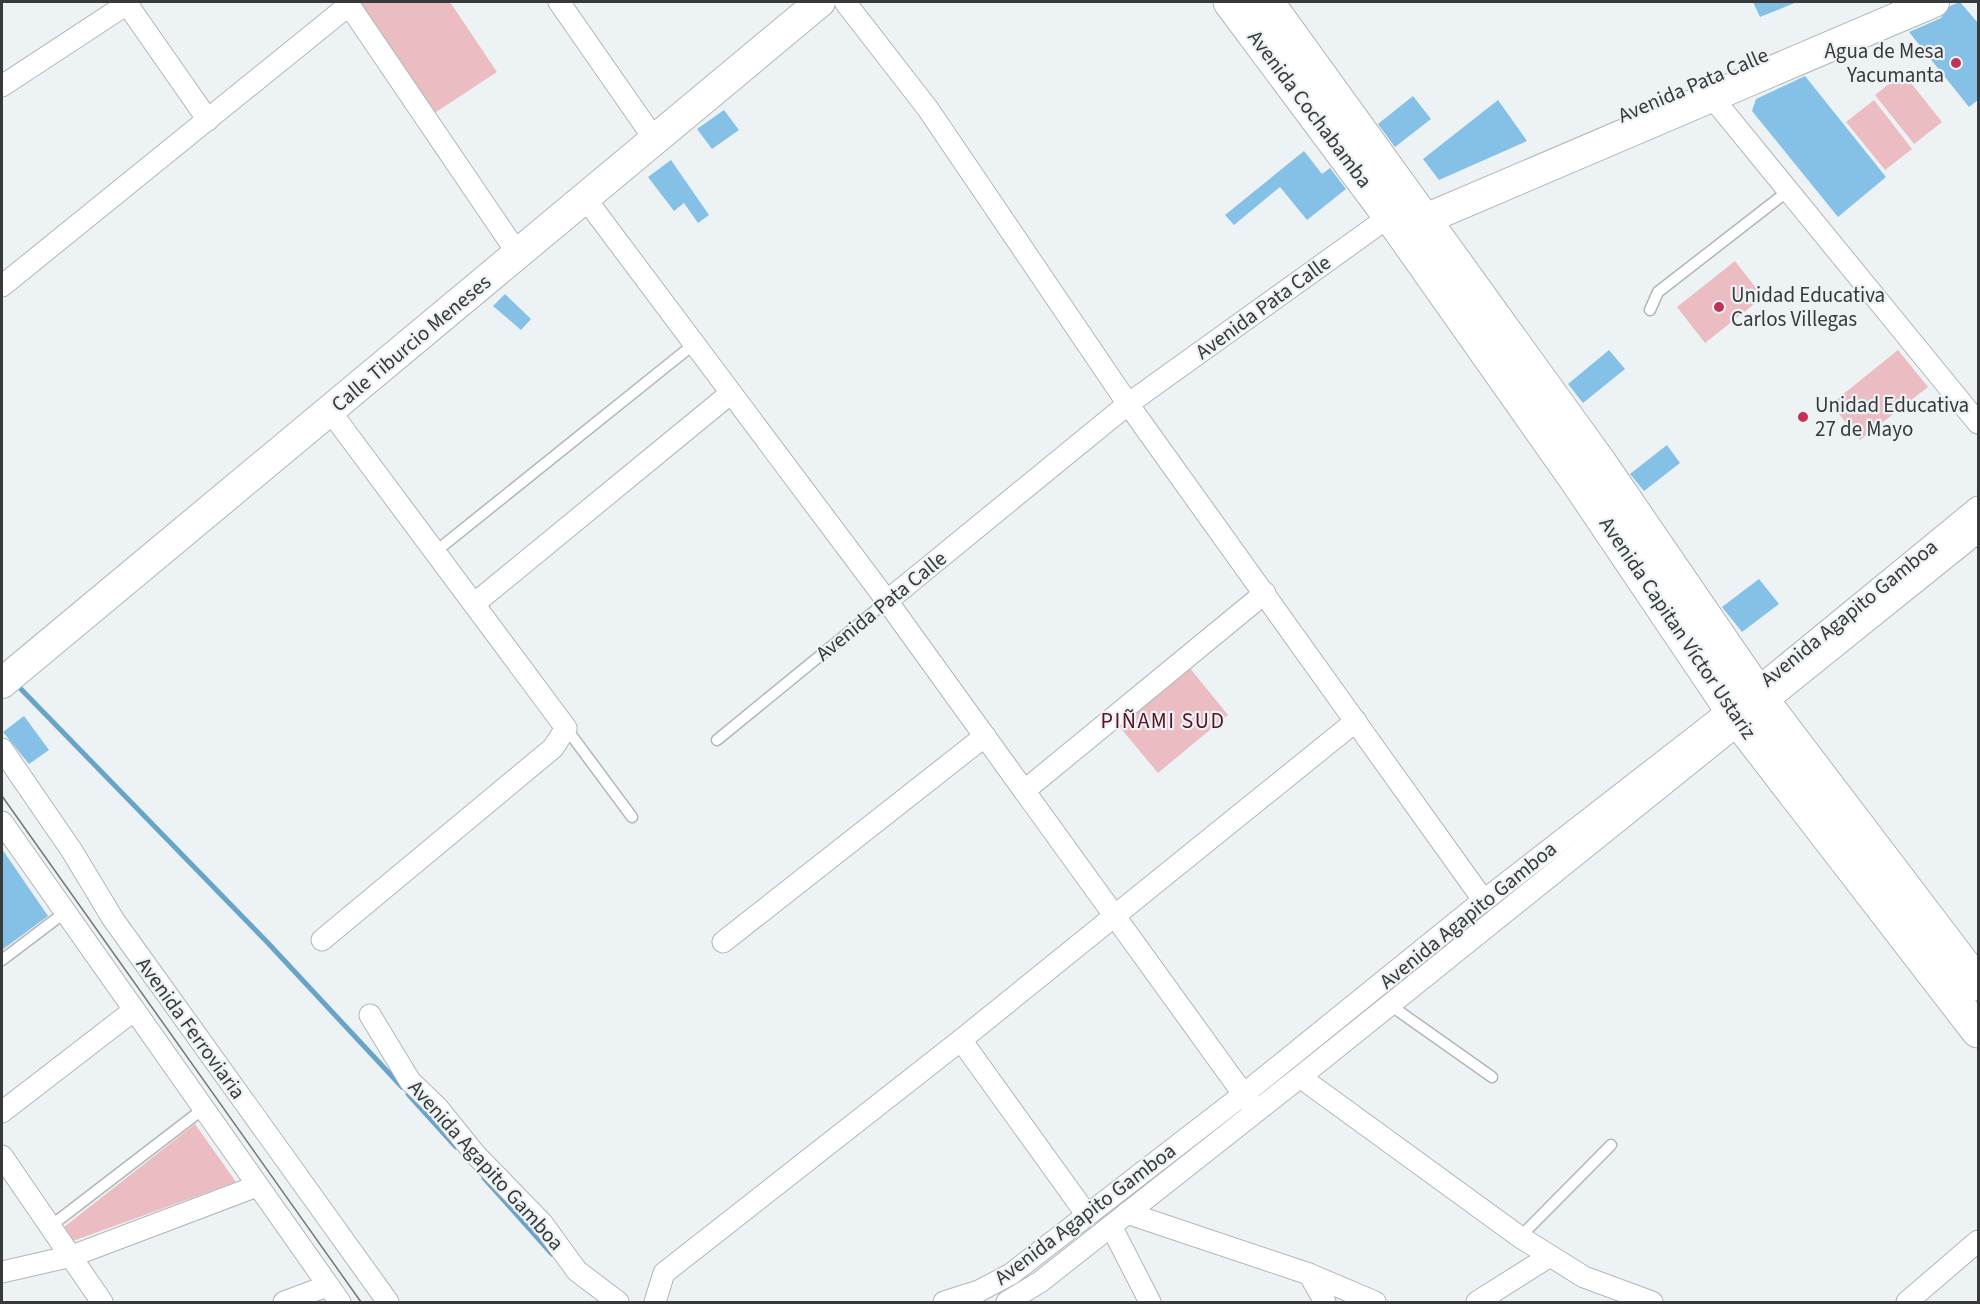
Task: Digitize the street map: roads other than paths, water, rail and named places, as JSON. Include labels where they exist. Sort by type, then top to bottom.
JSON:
[{"type":"main road","name":"Avenida Cochabamba","points":[[1230,2],[1407,218]]},
{"type":"main road","name":"Avenida Cochabamba","points":[[1267,2],[1407,218]]},
{"type":"main road","name":"Avenida Capitan Víctor Ustariz","points":[[1407,218],[1577,481],[1748,707],[1978,1031]]},
{"type":"main road","name":"Avenida Capitan Víctor Ustariz","points":[[1748,707],[1978,984]]},
{"type":"street","points":[[2,86],[127,2],[207,120]]},
{"type":"street","points":[[559,2],[655,140]]},
{"type":"street","name":"Calle Tiburcio Meneses","points":[[2,683],[820,2]]},
{"type":"street","points":[[845,2],[928,109],[1128,404],[1484,901]]},
{"type":"street","name":"Avenida Pata Calle","points":[[887,601],[1128,404],[1407,218],[1888,2]]},
{"type":"street","name":"Avenida Pata Calle","points":[[1407,218],[1712,96],[1934,2]]},
{"type":"street","points":[[2,286],[348,3],[518,254]]},
{"type":"street","points":[[1712,96],[1978,423]]},
{"type":"street","points":[[585,198],[887,601],[1250,1102]]},
{"type":"street","points":[[474,604],[731,393]]},
{"type":"street","points":[[322,939],[553,748],[566,728],[330,411]]},
{"type":"street","name":"Avenida Agapito Gamboa","points":[[944,1302],[979,1291],[1011,1274],[1087,1215],[1250,1102],[1300,1077],[1748,707],[1978,507]]},
{"type":"street","name":"Avenida Agapito Gamboa","points":[[1007,1302],[1040,1282],[1119,1220],[1250,1102],[1484,901],[1748,707],[1978,532]]},
{"type":"street","points":[[1024,791],[1265,593]]},
{"type":"street","points":[[655,1302],[664,1273],[962,1040],[1356,721]]},
{"type":"street","points":[[723,942],[985,736]]},
{"type":"street","name":"Avenida Ferroviaria","points":[[2,749],[72,851],[113,920],[388,1302]]},
{"type":"street","name":"Avenida Ferroviaria","points":[[2,822],[334,1294]]},
{"type":"street","points":[[2,1112],[133,1011]]},
{"type":"street","name":"Avenida Agapito Gamboa","points":[[370,1015],[410,1081],[542,1223],[577,1271],[618,1302]]},
{"type":"street","points":[[962,1040],[1087,1215]]},
{"type":"street","points":[[1300,1077],[1550,1256],[1584,1277],[1652,1302]]},
{"type":"street","points":[[2,1156],[52,1225],[102,1302]]},
{"type":"street","points":[[2,1272],[72,1256],[257,1186]]},
{"type":"street","points":[[1119,1220],[1309,1274],[1375,1302]]},
{"type":"street","points":[[1119,1220],[1150,1302]]},
{"type":"street","points":[[1907,1302],[1978,1241]]},
{"type":"street","points":[[1477,1302],[1550,1256]]},
{"type":"street","points":[[1309,1274],[1324,1302]]},
{"type":"street","points":[[284,1302],[334,1294]]},
{"type":"lane","points":[[1650,310],[1658,292],[1788,190]]},
{"type":"lane","points":[[435,552],[694,344]]},
{"type":"lane","name":"Avenida Pata Calle","points":[[717,740],[887,601]]},
{"type":"lane","points":[[566,728],[632,817]]},
{"type":"lane","points":[[2,960],[64,913]]},
{"type":"lane","points":[[1390,1005],[1492,1077]]},
{"type":"lane","points":[[52,1225],[203,1109]]},
{"type":"lane","points":[[1520,1236],[1611,1145]]},
{"type":"waterway","points":[[17,685],[268,943],[402,1087]]},
{"type":"waterway","points":[[1411,972],[1517,889]]},
{"type":"waterway","points":[[408,1094],[456,1147]]},
{"type":"waterway","points":[[484,1178],[552,1254]]},
{"type":"tram line","points":[[2,796],[361,1302]]},
{"type":"place","name":"Agua de Mesa Yacumanta","points":[[1956,63]]},
{"type":"place","name":"Unidad Educativa Carlos Villegas","points":[[1719,307]]},
{"type":"place","name":"Unidad Educativa 27 de Mayo","points":[[1803,417]]},
{"type":"district","name":"PIÑAMI SUD","points":[[1163,721]]}]
